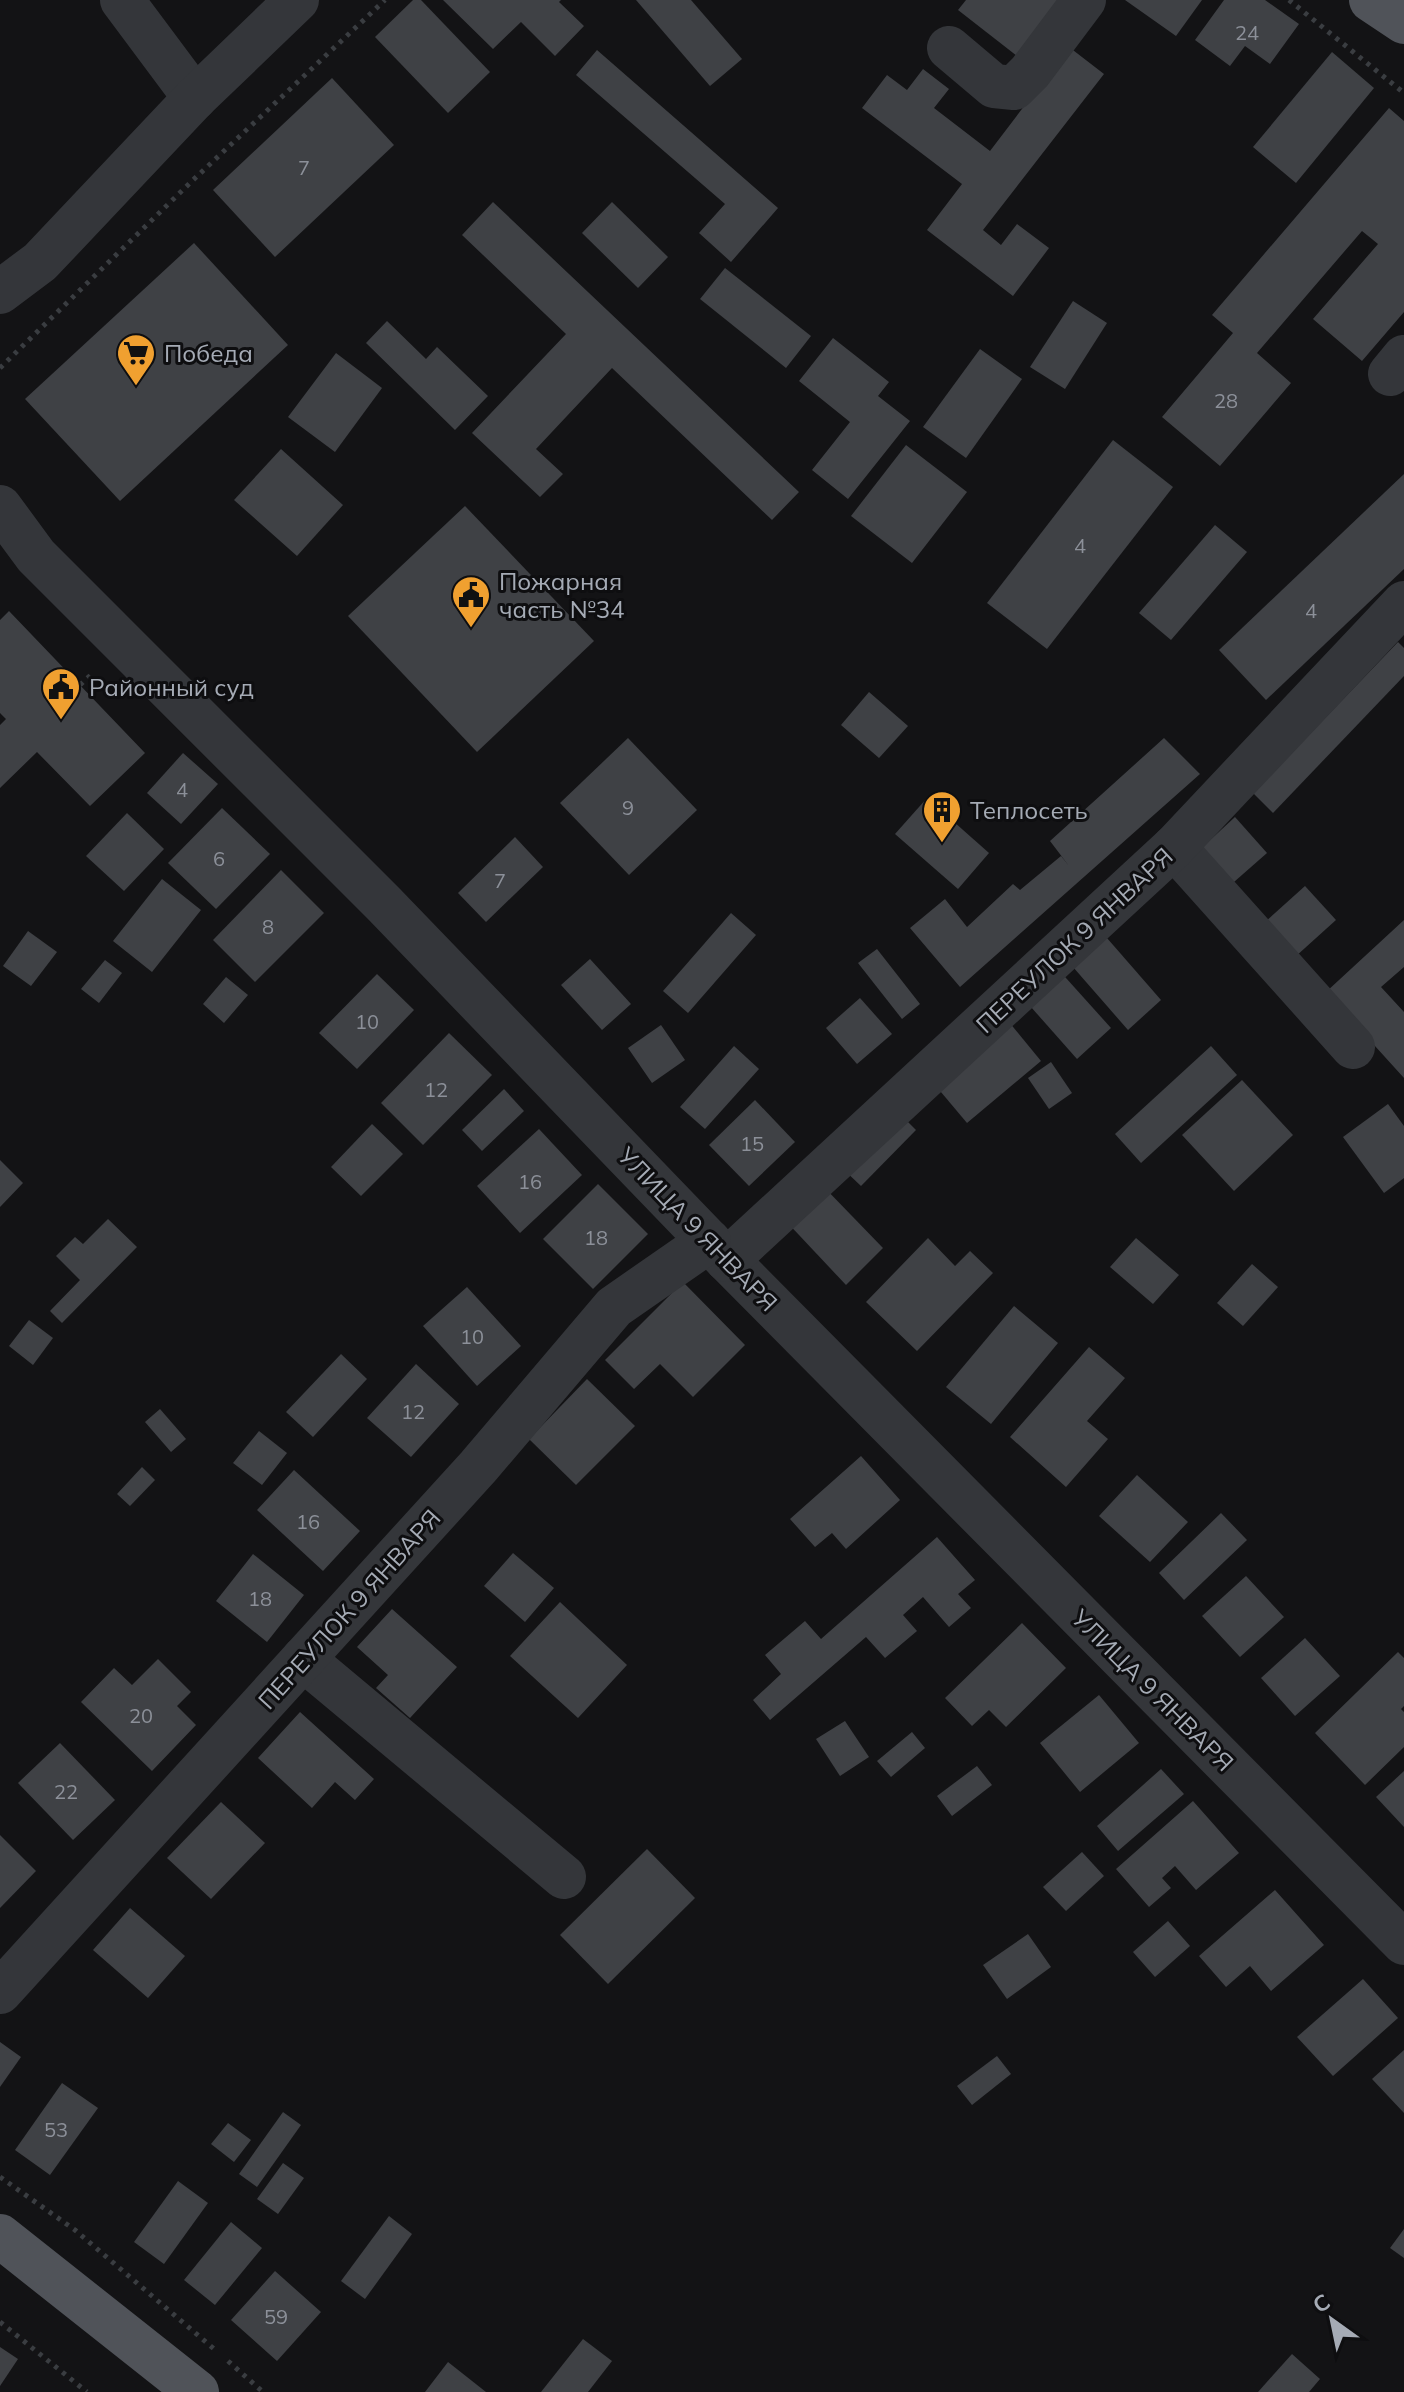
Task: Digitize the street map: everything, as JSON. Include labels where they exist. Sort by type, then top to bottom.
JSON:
[{"type":"main road","points":[[1371,0],[1404,22]]},
{"type":"main road","points":[[0,2236],[197,2392]]},
{"type":"street","points":[[122,0],[195,98]]},
{"type":"street","points":[[0,292],[40,262],[195,98],[297,0]]},
{"type":"street","points":[[949,48],[994,86],[1014,88],[1030,72],[1084,0]]},
{"type":"street","name":"УЛИЦА 9 ЯНВАРЯ","points":[[0,507],[36,556],[384,904],[718,1251],[1404,1943]]},
{"type":"street","name":"ПЕРЕУЛОК 9 ЯНВАРЯ","points":[[0,1992],[478,1467],[614,1307],[718,1251],[1174,847],[1404,603]]},
{"type":"street","points":[[1174,847],[1353,1047]]},
{"type":"street","points":[[303,1659],[564,1877]]},
{"type":"path","points":[[0,368],[192,181],[385,0]]},
{"type":"path","points":[[1289,0],[1404,93]]},
{"type":"path","points":[[80,685],[103,664]]},
{"type":"path","points":[[0,2177],[75,2230],[215,2350]]},
{"type":"path","points":[[0,2322],[87,2392]]},
{"type":"path","points":[[227,2360],[263,2392]]},
{"type":"building","points":[[413,0],[421,0],[490,72],[448,113],[375,37]]},
{"type":"building","points":[[443,0],[561,0],[559,2],[584,26],[555,56],[521,22],[493,49]]},
{"type":"building","points":[[636,0],[691,0],[742,59],[710,86]]},
{"type":"building","points":[[966,0],[1062,0],[1017,56],[958,10]]},
{"type":"building","points":[[1125,0],[1202,0],[1176,36]]},
{"type":"building","points":[[1224,0],[1265,0],[1299,24],[1270,64],[1245,46],[1230,66],[1195,40]]},
{"type":"building","points":[[1069,47],[1104,74],[983,230],[1001,245],[1017,224],[1049,248],[1013,296],[927,230],[962,184],[862,108],[887,75],[907,90],[923,69],[949,89],[934,108],[990,151]]},
{"type":"building","points":[[597,50],[778,208],[731,262],[699,233],[725,204],[576,75]]},
{"type":"building","points":[[1332,52],[1374,88],[1296,183],[1253,147]]},
{"type":"building","points":[[332,78],[394,145],[275,257],[213,190]]},
{"type":"building","points":[[1389,108],[1404,121],[1404,312],[1362,361],[1313,319],[1378,244],[1362,231],[1257,353],[1291,383],[1220,466],[1162,417],[1233,333],[1212,315]]},
{"type":"building","points":[[493,202],[799,492],[772,520],[612,368],[536,449],[563,474],[540,497],[472,433],[566,334],[462,235]]},
{"type":"building","points":[[612,202],[668,257],[638,288],[582,233]]},
{"type":"building","points":[[194,243],[288,345],[120,501],[25,399]]},
{"type":"building","points":[[725,268],[811,336],[786,368],[700,299]]},
{"type":"building","points":[[1073,301],[1107,323],[1065,389],[1030,367]]},
{"type":"building","points":[[387,321],[426,359],[437,347],[488,396],[455,430],[366,343]]},
{"type":"building","points":[[833,338],[889,382],[878,396],[910,421],[848,499],[812,470],[850,422],[799,381]]},
{"type":"building","points":[[980,349],[1022,379],[966,458],[923,427]]},
{"type":"building","points":[[336,353],[382,388],[335,452],[288,417]]},
{"type":"building","points":[[1113,440],[1173,487],[1047,649],[987,603]]},
{"type":"building","points":[[906,445],[967,492],[912,563],[851,516]]},
{"type":"building","points":[[281,449],[343,505],[297,556],[234,500]]},
{"type":"building","points":[[1404,474],[1404,569],[1266,700],[1219,650]]},
{"type":"building","name":"Пожарная часть №34","points":[[465,506],[594,641],[477,752],[348,616]]},
{"type":"building","points":[[1215,525],[1247,552],[1171,640],[1139,613]]},
{"type":"building","points":[[9,611],[145,753],[90,806],[37,752],[0,788],[0,725],[6,719],[0,713],[0,620]]},
{"type":"building","points":[[1398,642],[1404,648],[1404,676],[1273,813],[1253,793]]},
{"type":"building","points":[[869,692],[908,726],[879,758],[841,725]]},
{"type":"building","points":[[628,738],[697,810],[629,875],[560,803]]},
{"type":"building","points":[[1164,738],[1200,774],[960,987],[910,928],[945,899],[967,927],[1013,884],[1020,890],[1061,856],[1069,866],[1050,841]]},
{"type":"building","points":[[183,753],[218,784],[181,824],[147,793]]},
{"type":"building","name":"Теплосеть","points":[[927,798],[989,853],[958,889],[895,834]]},
{"type":"building","points":[[222,808],[270,854],[216,909],[168,863]]},
{"type":"building","points":[[127,813],[164,849],[124,891],[86,856]]},
{"type":"building","points":[[1235,817],[1267,853],[1226,889],[1195,854]]},
{"type":"building","points":[[515,837],[543,867],[486,922],[458,893]]},
{"type":"building","points":[[281,870],[324,913],[255,982],[213,940]]},
{"type":"building","points":[[162,879],[201,910],[152,972],[113,941]]},
{"type":"building","points":[[1305,886],[1336,920],[1295,957],[1264,923]]},
{"type":"building","points":[[731,913],[756,935],[688,1013],[663,991]]},
{"type":"building","points":[[1404,920],[1404,967],[1381,987],[1404,1012],[1404,1078],[1326,992]]},
{"type":"building","points":[[1100,930],[1161,1000],[1128,1030],[1066,959]]},
{"type":"building","points":[[28,931],[57,952],[31,986],[3,966]]},
{"type":"building","points":[[877,949],[920,1004],[902,1019],[858,963]]},
{"type":"building","points":[[590,959],[631,1004],[602,1030],[561,985]]},
{"type":"building","points":[[105,960],[122,973],[99,1003],[81,989]]},
{"type":"building","points":[[1057,968],[1111,1028],[1077,1059],[1023,998]]},
{"type":"building","points":[[377,974],[414,1010],[357,1069],[319,1033]]},
{"type":"building","points":[[226,977],[248,995],[224,1023],[203,1004]]},
{"type":"building","points":[[860,998],[892,1034],[857,1064],[826,1028]]},
{"type":"building","points":[[1005,1017],[1041,1061],[967,1123],[930,1079]]},
{"type":"building","points":[[661,1025],[685,1060],[652,1083],[628,1048]]},
{"type":"building","points":[[449,1033],[492,1075],[423,1145],[381,1103]]},
{"type":"building","points":[[734,1046],[759,1069],[705,1129],[680,1107]]},
{"type":"building","points":[[1211,1046],[1237,1075],[1141,1163],[1115,1134]]},
{"type":"building","points":[[1051,1062],[1072,1093],[1049,1109],[1028,1078]]},
{"type":"building","points":[[1242,1080],[1293,1135],[1234,1191],[1182,1135]]},
{"type":"building","points":[[504,1089],[524,1111],[482,1151],[462,1130]]},
{"type":"building","points":[[755,1100],[795,1142],[749,1186],[709,1145]]},
{"type":"building","points":[[1388,1104],[1404,1126],[1404,1178],[1384,1193],[1343,1137]]},
{"type":"building","points":[[897,1111],[916,1130],[861,1186],[842,1168]]},
{"type":"building","points":[[372,1124],[403,1154],[361,1196],[331,1167]]},
{"type":"building","points":[[539,1129],[582,1175],[520,1233],[477,1186]]},
{"type":"building","points":[[0,1160],[23,1183],[0,1207]]},
{"type":"building","points":[[820,1183],[883,1248],[846,1285],[783,1218]]},
{"type":"building","points":[[598,1184],[648,1234],[593,1289],[543,1239]]},
{"type":"building","points":[[108,1219],[137,1247],[62,1323],[50,1311],[80,1280],[56,1256],[75,1237],[83,1244]]},
{"type":"building","points":[[928,1238],[955,1266],[970,1251],[993,1273],[917,1351],[866,1302]]},
{"type":"building","points":[[1136,1238],[1179,1275],[1153,1304],[1110,1267]]},
{"type":"building","points":[[1252,1264],[1278,1287],[1243,1326],[1217,1303]]},
{"type":"building","points":[[683,1282],[745,1345],[693,1397],[660,1364],[634,1389],[605,1360]]},
{"type":"building","points":[[467,1287],[521,1346],[477,1386],[423,1326]]},
{"type":"building","points":[[1014,1306],[1058,1343],[991,1424],[946,1387]]},
{"type":"building","points":[[29,1320],[53,1338],[33,1365],[9,1346]]},
{"type":"building","points":[[1089,1347],[1125,1378],[1087,1421],[1108,1439],[1066,1487],[1010,1437]]},
{"type":"building","points":[[341,1354],[367,1379],[313,1437],[286,1412]]},
{"type":"building","points":[[416,1364],[459,1404],[411,1457],[367,1418]]},
{"type":"building","points":[[587,1379],[635,1426],[576,1485],[529,1439]]},
{"type":"building","points":[[160,1409],[186,1439],[171,1452],[145,1422]]},
{"type":"building","points":[[259,1431],[287,1453],[262,1485],[233,1463]]},
{"type":"building","points":[[861,1456],[900,1500],[846,1549],[832,1533],[815,1547],[790,1519]]},
{"type":"building","points":[[142,1467],[155,1480],[130,1506],[117,1494]]},
{"type":"building","points":[[294,1470],[360,1531],[323,1571],[257,1510]]},
{"type":"building","points":[[1137,1475],[1188,1522],[1150,1562],[1099,1516]]},
{"type":"building","points":[[1221,1513],[1247,1540],[1184,1600],[1159,1573]]},
{"type":"building","points":[[937,1537],[975,1580],[958,1594],[971,1608],[949,1627],[923,1597],[903,1615],[917,1631],[885,1658],[866,1637],[770,1720],[753,1700],[781,1674],[765,1655],[805,1621],[821,1639]]},
{"type":"building","points":[[513,1553],[554,1588],[525,1622],[484,1586]]},
{"type":"building","points":[[253,1554],[304,1595],[267,1642],[216,1601]]},
{"type":"building","points":[[1246,1576],[1284,1617],[1240,1657],[1202,1616]]},
{"type":"building","points":[[560,1602],[627,1665],[578,1718],[510,1656]]},
{"type":"building","points":[[392,1609],[457,1667],[410,1718],[376,1688],[388,1675],[357,1647]]},
{"type":"building","points":[[1022,1623],[1066,1668],[1006,1727],[989,1710],[972,1726],[945,1698]]},
{"type":"building","points":[[1305,1638],[1340,1676],[1295,1716],[1261,1678]]},
{"type":"building","points":[[1398,1652],[1404,1658],[1404,1706],[1401,1709],[1404,1712],[1404,1747],[1365,1785],[1315,1733]]},
{"type":"building","points":[[158,1659],[191,1692],[177,1706],[196,1725],[152,1771],[81,1702],[114,1668],[132,1685]]},
{"type":"building","points":[[1099,1695],[1139,1743],[1080,1792],[1040,1743]]},
{"type":"building","points":[[300,1712],[374,1779],[355,1800],[335,1782],[312,1808],[258,1758]]},
{"type":"building","points":[[845,1721],[869,1757],[840,1776],[816,1739]]},
{"type":"building","points":[[912,1732],[925,1748],[891,1777],[877,1761]]},
{"type":"building","points":[[60,1743],[115,1800],[73,1840],[18,1783]]},
{"type":"building","points":[[977,1766],[992,1785],[952,1816],[937,1796]]},
{"type":"building","points":[[1161,1769],[1184,1794],[1118,1851],[1097,1826]]},
{"type":"building","points":[[1404,1771],[1404,1827],[1376,1797]]},
{"type":"building","points":[[1193,1801],[1239,1853],[1196,1890],[1175,1866],[1162,1878],[1171,1888],[1149,1907],[1116,1869]]},
{"type":"building","points":[[221,1802],[265,1843],[211,1899],[167,1858]]},
{"type":"building","points":[[0,1835],[36,1871],[0,1908]]},
{"type":"building","points":[[647,1849],[695,1898],[608,1984],[560,1935]]},
{"type":"building","points":[[1082,1852],[1104,1876],[1066,1911],[1043,1887]]},
{"type":"building","points":[[1275,1890],[1324,1945],[1271,1991],[1250,1966],[1226,1987],[1199,1956]]},
{"type":"building","points":[[130,1908],[185,1956],[148,1998],[93,1950]]},
{"type":"building","points":[[1168,1921],[1190,1946],[1155,1977],[1133,1952]]},
{"type":"building","points":[[1028,1934],[1051,1967],[1007,1999],[983,1965]]},
{"type":"building","points":[[1363,1979],[1398,2018],[1333,2076],[1297,2037]]},
{"type":"building","points":[[0,2042],[21,2057],[0,2087]]},
{"type":"building","points":[[1404,2050],[1404,2113],[1372,2079]]},
{"type":"building","points":[[997,2056],[1011,2074],[972,2105],[957,2086]]},
{"type":"building","points":[[62,2083],[98,2108],[50,2175],[15,2150]]},
{"type":"building","points":[[283,2112],[301,2125],[257,2187],[239,2174]]},
{"type":"building","points":[[228,2123],[251,2140],[234,2162],[211,2144]]},
{"type":"building","points":[[283,2163],[304,2178],[278,2214],[257,2199]]},
{"type":"building","points":[[178,2181],[208,2203],[164,2264],[134,2242]]},
{"type":"building","points":[[389,2216],[412,2234],[365,2299],[341,2281]]},
{"type":"building","points":[[231,2222],[262,2248],[215,2305],[184,2280]]},
{"type":"building","points":[[1404,2229],[1404,2258],[1390,2248]]},
{"type":"building","points":[[275,2271],[321,2312],[277,2361],[231,2320]]},
{"type":"building","points":[[583,2339],[612,2361],[588,2392],[541,2392]]},
{"type":"building","points":[[0,2347],[18,2359],[0,2386]]},
{"type":"building","points":[[1292,2354],[1320,2379],[1309,2392],[1258,2392]]},
{"type":"building","points":[[448,2362],[486,2392],[425,2392]]},
{"type":"place","name":"Победа","points":[[136,387]]},
{"type":"place","name":"Пожарная часть №34","points":[[471,629]]},
{"type":"place","name":"Районный суд","points":[[61,721]]},
{"type":"place","name":"Теплосеть","points":[[942,844]]}]
